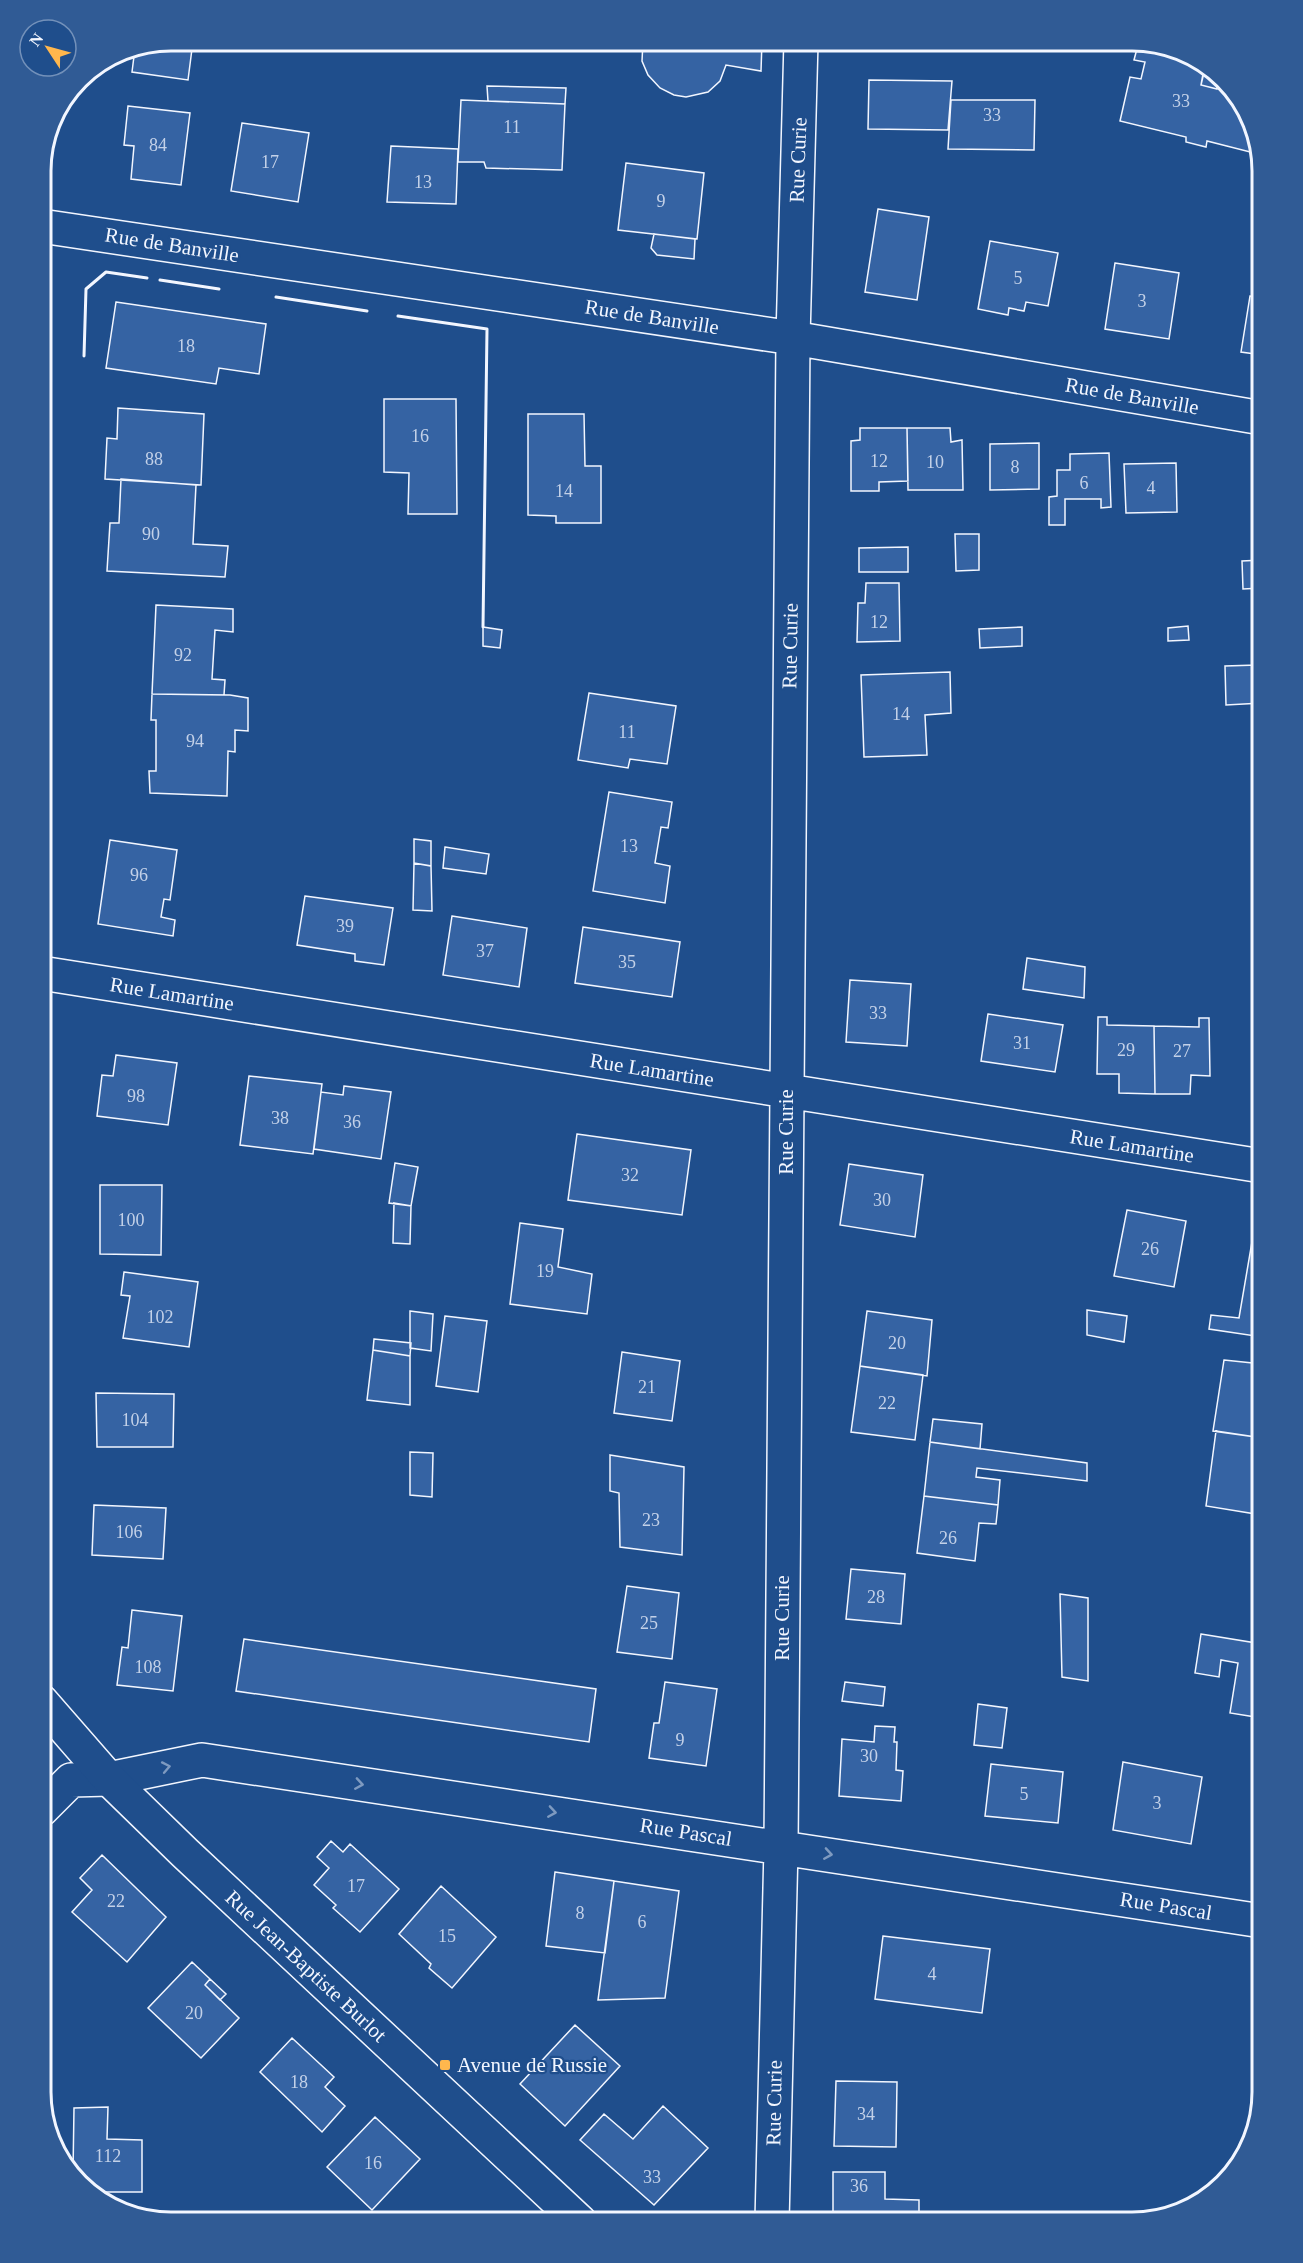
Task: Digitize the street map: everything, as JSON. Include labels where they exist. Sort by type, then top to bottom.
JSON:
[{"type":"street","name":"Rue Curie","points":[[772,2212],[780,1847],[793,338],[801,51]]},
{"type":"street","name":"Rue de Banville","points":[[51,227],[793,338],[1252,416]]},
{"type":"street","name":"Rue Lamartine","points":[[51,975],[1252,1164]]},
{"type":"street","name":"Rue Jean-Baptiste Burlot","points":[[51,1713],[109,1779],[185,1853],[569,2212]]},
{"type":"street","name":"Rue Pascal","points":[[109,1779],[202,1760],[1252,1919]]},
{"type":"street","points":[[51,1799],[71,1780],[109,1779]]},
{"type":"building","points":[[192,51],[188,80],[132,72],[134,57],[155,52]]},
{"type":"building","points":[[642,51],[762,51],[761,71],[726,65],[720,81],[708,92],[686,97],[674,95],[660,88],[648,75],[642,61]]},
{"type":"building","points":[[1136,51],[1155,53],[1171,57],[1199,71],[1203,74],[1201,85],[1217,87],[1232,104],[1243,125],[1250,152],[1207,141],[1206,147],[1186,142],[1186,137],[1120,121],[1130,77],[1141,79],[1145,62],[1134,60]]},
{"type":"building","points":[[1203,75],[1217,87],[1217,89],[1201,85]]},
{"type":"building","points":[[869,80],[952,81],[948,130],[868,129]]},
{"type":"building","points":[[487,86],[566,88],[565,104],[488,101]]},
{"type":"building","points":[[461,100],[565,104],[562,170],[486,168],[484,162],[458,162]]},
{"type":"building","points":[[951,100],[1035,100],[1034,150],[948,149]]},
{"type":"building","points":[[128,106],[190,113],[181,185],[131,179],[134,146],[124,145]]},
{"type":"building","points":[[242,123],[309,133],[298,202],[231,191]]},
{"type":"building","points":[[391,146],[458,149],[456,204],[387,202]]},
{"type":"building","points":[[626,163],[704,173],[697,239],[618,230]]},
{"type":"building","points":[[878,209],[929,217],[917,300],[865,292]]},
{"type":"building","points":[[654,234],[695,239],[694,259],[657,255],[651,248]]},
{"type":"building","points":[[990,241],[1058,253],[1048,306],[1026,302],[1024,311],[1009,308],[1008,315],[978,309]]},
{"type":"building","points":[[1115,263],[1179,273],[1169,339],[1105,329]]},
{"type":"building","points":[[1250,296],[1252,296],[1252,354],[1241,352]]},
{"type":"building","points":[[116,302],[266,324],[259,374],[219,368],[216,384],[106,368]]},
{"type":"building","points":[[384,399],[456,399],[457,514],[408,514],[409,473],[384,472]]},
{"type":"building","points":[[118,408],[204,414],[201,485],[105,479],[107,438],[117,439]]},
{"type":"building","points":[[528,414],[584,414],[585,466],[601,466],[601,523],[556,523],[556,516],[528,515]]},
{"type":"building","points":[[860,428],[907,428],[908,481],[879,482],[879,491],[851,491],[851,441],[860,440]]},
{"type":"building","points":[[907,428],[950,428],[951,442],[962,440],[963,490],[908,490]]},
{"type":"building","points":[[1039,443],[1039,489],[990,490],[990,444]]},
{"type":"building","points":[[1109,453],[1111,507],[1101,508],[1101,499],[1065,499],[1065,525],[1049,525],[1049,497],[1057,496],[1057,470],[1070,470],[1070,454]]},
{"type":"building","points":[[1176,463],[1177,512],[1126,513],[1124,464]]},
{"type":"building","points":[[121,479],[196,485],[193,544],[228,546],[225,577],[107,571],[110,523],[119,523]]},
{"type":"building","points":[[955,534],[979,534],[979,570],[956,571]]},
{"type":"building","points":[[908,547],[908,572],[859,572],[859,548]]},
{"type":"building","points":[[1252,560],[1252,589],[1243,589],[1242,561]]},
{"type":"building","points":[[866,583],[899,583],[900,641],[857,642],[858,603],[865,603]]},
{"type":"building","points":[[156,605],[233,609],[233,632],[215,630],[212,679],[225,680],[224,695],[152,694]]},
{"type":"building","points":[[1188,626],[1189,640],[1168,641],[1168,628]]},
{"type":"building","points":[[483,627],[502,630],[500,648],[483,646]]},
{"type":"building","points":[[1022,627],[1022,646],[980,648],[979,629]]},
{"type":"building","points":[[1252,665],[1252,704],[1226,705],[1225,666]]},
{"type":"building","points":[[950,672],[951,713],[925,715],[927,755],[864,757],[861,675]]},
{"type":"building","points":[[589,693],[676,706],[667,764],[630,759],[628,768],[578,760]]},
{"type":"building","points":[[152,694],[230,695],[248,698],[248,731],[235,730],[235,752],[228,751],[227,796],[150,793],[149,771],[156,771],[156,720],[151,720]]},
{"type":"building","points":[[609,792],[672,802],[668,828],[661,827],[655,863],[670,866],[665,903],[593,891]]},
{"type":"building","points":[[414,839],[431,841],[431,866],[414,863]]},
{"type":"building","points":[[110,840],[177,850],[170,900],[164,899],[161,917],[175,920],[173,936],[98,924]]},
{"type":"building","points":[[445,847],[489,854],[486,874],[443,868]]},
{"type":"building","points":[[414,863],[431,866],[432,911],[413,910]]},
{"type":"building","points":[[305,896],[393,908],[384,965],[355,961],[355,954],[297,945]]},
{"type":"building","points":[[452,916],[527,928],[519,987],[443,975]]},
{"type":"building","points":[[583,927],[680,942],[672,997],[575,983]]},
{"type":"building","points":[[1027,958],[1085,967],[1084,998],[1023,989]]},
{"type":"building","points":[[850,980],[911,984],[907,1046],[846,1042]]},
{"type":"building","points":[[988,1014],[1063,1025],[1055,1072],[981,1061]]},
{"type":"building","points":[[1098,1017],[1107,1017],[1107,1025],[1154,1026],[1155,1094],[1119,1093],[1119,1074],[1097,1074]]},
{"type":"building","points":[[1199,1018],[1209,1018],[1210,1076],[1191,1075],[1190,1094],[1155,1094],[1154,1026],[1199,1027]]},
{"type":"building","points":[[116,1055],[177,1063],[168,1125],[97,1116],[102,1075],[113,1076]]},
{"type":"building","points":[[249,1076],[322,1084],[313,1154],[240,1145]]},
{"type":"building","points":[[344,1086],[391,1092],[381,1159],[314,1149],[321,1092],[343,1095]]},
{"type":"building","points":[[577,1134],[691,1150],[682,1215],[568,1200]]},
{"type":"building","points":[[395,1163],[418,1167],[411,1206],[389,1203]]},
{"type":"building","points":[[849,1164],[923,1175],[915,1237],[840,1225]]},
{"type":"building","points":[[100,1185],[162,1185],[161,1255],[100,1254]]},
{"type":"building","points":[[394,1203],[411,1206],[410,1244],[393,1243]]},
{"type":"building","points":[[1127,1210],[1186,1221],[1174,1287],[1114,1276]]},
{"type":"building","points":[[520,1223],[563,1229],[558,1267],[592,1274],[587,1314],[510,1304]]},
{"type":"building","points":[[1252,1242],[1252,1335],[1209,1329],[1211,1315],[1239,1318]]},
{"type":"building","points":[[124,1272],[198,1282],[189,1347],[123,1338],[130,1296],[121,1295]]},
{"type":"building","points":[[1087,1310],[1127,1316],[1124,1342],[1087,1335]]},
{"type":"building","points":[[410,1311],[433,1314],[431,1351],[410,1348]]},
{"type":"building","points":[[867,1311],[932,1320],[927,1376],[860,1366]]},
{"type":"building","points":[[445,1316],[487,1321],[478,1392],[436,1386]]},
{"type":"building","points":[[374,1339],[411,1343],[410,1356],[373,1350]]},
{"type":"building","points":[[373,1350],[410,1356],[410,1405],[367,1400]]},
{"type":"building","points":[[622,1352],[680,1361],[672,1421],[614,1413]]},
{"type":"building","points":[[1224,1360],[1252,1363],[1252,1437],[1213,1431]]},
{"type":"building","points":[[860,1366],[923,1375],[915,1440],[851,1432]]},
{"type":"building","points":[[96,1393],[174,1394],[173,1447],[97,1447]]},
{"type":"building","points":[[933,1419],[982,1424],[980,1449],[930,1442]]},
{"type":"building","points":[[1216,1431],[1252,1436],[1252,1513],[1206,1506]]},
{"type":"building","points":[[930,1442],[1087,1463],[1087,1481],[977,1468],[976,1477],[1000,1480],[998,1505],[924,1496]]},
{"type":"building","points":[[410,1452],[433,1453],[432,1497],[410,1495]]},
{"type":"building","points":[[610,1455],[684,1467],[682,1555],[620,1547],[619,1493],[610,1491]]},
{"type":"building","points":[[924,1496],[998,1505],[996,1524],[979,1523],[975,1561],[917,1553]]},
{"type":"building","points":[[94,1505],[166,1508],[163,1559],[92,1555]]},
{"type":"building","points":[[851,1569],[905,1574],[901,1624],[846,1619]]},
{"type":"building","points":[[627,1586],[679,1593],[672,1659],[617,1652]]},
{"type":"building","points":[[1060,1594],[1088,1598],[1088,1681],[1062,1677]]},
{"type":"building","points":[[132,1610],[182,1616],[173,1691],[117,1685],[122,1647],[128,1648]]},
{"type":"building","points":[[1201,1634],[1252,1642],[1252,1716],[1230,1713],[1238,1663],[1221,1660],[1219,1677],[1195,1673]]},
{"type":"building","points":[[244,1639],[596,1689],[589,1742],[236,1691]]},
{"type":"building","points":[[665,1682],[717,1689],[706,1766],[649,1758],[654,1723],[659,1723]]},
{"type":"building","points":[[845,1682],[885,1687],[883,1706],[842,1701]]},
{"type":"building","points":[[978,1704],[1007,1708],[1002,1748],[974,1745]]},
{"type":"building","points":[[875,1726],[895,1727],[896,1770],[903,1771],[901,1801],[839,1796],[842,1739],[874,1742]]},
{"type":"building","points":[[1123,1762],[1202,1777],[1191,1844],[1113,1830]]},
{"type":"building","points":[[991,1764],[1063,1772],[1058,1823],[985,1816]]},
{"type":"building","points":[[331,1841],[343,1852],[350,1844],[399,1889],[360,1932],[333,1908],[336,1905],[314,1885],[329,1868],[317,1857]]},
{"type":"building","points":[[102,1855],[166,1917],[127,1962],[72,1912],[92,1890],[80,1878]]},
{"type":"building","points":[[555,1872],[614,1881],[605,1953],[546,1946]]},
{"type":"building","points":[[614,1881],[679,1891],[665,1998],[598,2000]]},
{"type":"building","points":[[441,1886],[496,1937],[452,1988],[429,1968],[431,1964],[399,1934]]},
{"type":"building","points":[[883,1936],[990,1949],[982,2013],[875,1999]]},
{"type":"building","points":[[192,1962],[210,1979],[205,1985],[239,2018],[201,2058],[148,2008]]},
{"type":"building","points":[[210,1979],[226,1994],[220,2000],[205,1985]]},
{"type":"building","points":[[575,2025],[620,2066],[565,2126],[520,2084]]},
{"type":"building","points":[[292,2038],[334,2077],[325,2087],[345,2106],[322,2132],[260,2072]]},
{"type":"building","points":[[836,2081],[897,2082],[896,2147],[834,2146]]},
{"type":"building","points":[[663,2106],[708,2148],[654,2205],[580,2140],[604,2114],[633,2139]]},
{"type":"building","points":[[108,2107],[107,2139],[142,2140],[142,2192],[104,2192],[73,2162],[74,2108]]},
{"type":"building","points":[[375,2117],[420,2159],[372,2210],[327,2167]]},
{"type":"building","points":[[833,2172],[885,2172],[885,2199],[919,2200],[919,2212],[833,2212]]},
{"type":"wall","points":[[84,356],[86,289],[106,272],[147,278]]},
{"type":"wall","points":[[160,280],[219,289]]},
{"type":"wall","points":[[276,297],[367,311]]},
{"type":"wall","points":[[398,316],[487,329],[483,627]]},
{"type":"place","name":"Avenue de Russie","points":[[445,2065]]}]
